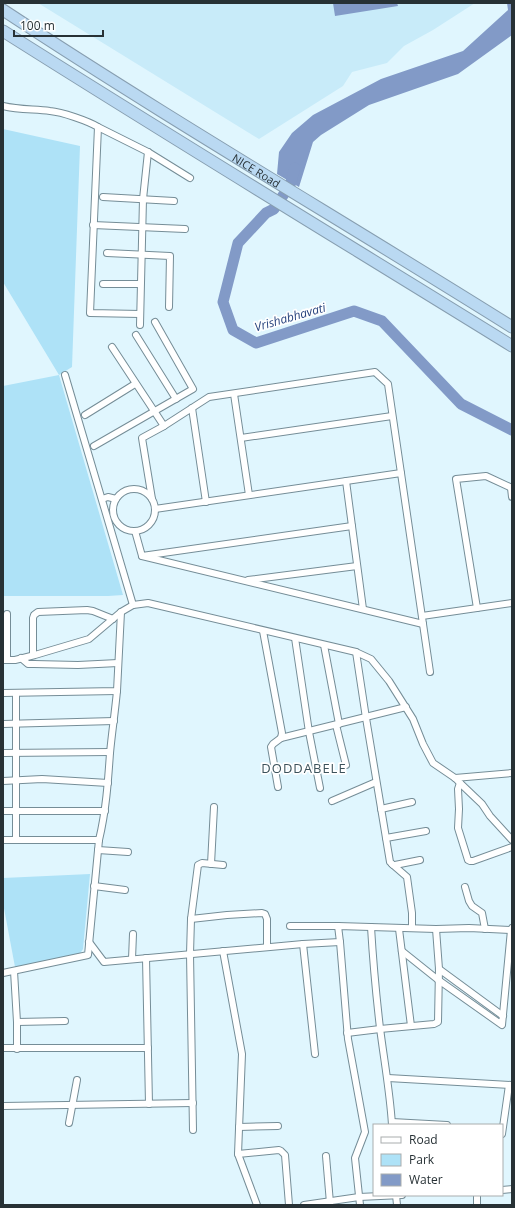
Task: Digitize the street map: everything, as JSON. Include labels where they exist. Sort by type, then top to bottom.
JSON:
[{"type":"highway","name":"NICE Road","points":[[3,10],[53,43],[300,197],[415,266],[512,327]]},
{"type":"highway","name":"NICE Road","points":[[3,31],[290,211],[512,346]]},
{"type":"street","points":[[3,106],[16,110],[52,111],[90,122],[148,152],[190,178]]},
{"type":"street","points":[[98,127],[90,313],[140,314]]},
{"type":"street","points":[[140,325],[143,199],[148,152]]},
{"type":"street","points":[[103,197],[174,201]]},
{"type":"street","points":[[93,225],[185,229]]},
{"type":"street","points":[[107,253],[170,256],[169,307]]},
{"type":"street","points":[[103,284],[140,284]]},
{"type":"street","points":[[94,446],[193,389],[155,322]]},
{"type":"street","points":[[136,335],[176,399]]},
{"type":"street","points":[[112,347],[164,426]]},
{"type":"street","points":[[152,499],[145,492],[137,489],[124,492],[116,499],[113,506],[113,515],[117,523],[128,530],[135,531],[144,528],[151,523],[154,515],[155,509],[142,438],[164,426],[209,397],[375,372],[388,384],[430,672]]},
{"type":"street","points":[[64,376],[133,605]]},
{"type":"street","points":[[85,415],[136,384]]},
{"type":"street","points":[[234,394],[249,495]]},
{"type":"street","points":[[192,408],[206,502]]},
{"type":"street","points":[[241,438],[392,416]]},
{"type":"street","points":[[155,509],[401,473]]},
{"type":"street","points":[[477,608],[456,479],[486,476],[511,488],[512,497]]},
{"type":"street","points":[[346,481],[363,609]]},
{"type":"street","points":[[102,499],[108,497],[116,499]]},
{"type":"street","points":[[142,556],[352,526]]},
{"type":"street","points":[[111,532],[118,531],[122,527]]},
{"type":"street","points":[[135,531],[142,556]]},
{"type":"street","points":[[142,556],[423,624]]},
{"type":"street","points":[[245,581],[357,566]]},
{"type":"street","points":[[422,616],[512,603]]},
{"type":"street","points":[[7,614],[5,660],[21,658],[89,639],[121,612],[133,605],[148,604],[356,652],[371,659],[389,681],[413,719],[423,744],[433,763],[456,778],[482,804],[490,816],[512,840]]},
{"type":"street","points":[[33,655],[33,618],[38,612],[87,610],[94,611],[113,619]]},
{"type":"street","points":[[3,973],[88,956],[99,840],[108,783],[117,691],[121,612]]},
{"type":"street","points":[[263,630],[282,733],[281,738]]},
{"type":"street","points":[[295,638],[309,732],[320,788]]},
{"type":"street","points":[[324,645],[346,765]]},
{"type":"street","points":[[356,652],[390,862],[407,877],[412,913],[412,928]]},
{"type":"street","points":[[21,658],[28,664],[78,665],[118,662]]},
{"type":"street","points":[[3,693],[117,691]]},
{"type":"street","points":[[16,693],[16,840]]},
{"type":"street","points":[[278,787],[271,747],[281,738],[406,707]]},
{"type":"street","points":[[3,724],[114,721]]},
{"type":"street","points":[[3,754],[110,752]]},
{"type":"street","points":[[456,778],[512,773]]},
{"type":"street","points":[[3,781],[42,779],[108,783]]},
{"type":"street","points":[[332,801],[376,782]]},
{"type":"street","points":[[460,783],[458,788],[458,828],[468,861],[473,861],[512,847]]},
{"type":"street","points":[[381,808],[412,802]]},
{"type":"street","points":[[211,864],[214,807]]},
{"type":"street","points":[[3,810],[104,811]]},
{"type":"street","points":[[386,838],[426,831]]},
{"type":"street","points":[[3,840],[99,840]]},
{"type":"street","points":[[98,850],[128,852]]},
{"type":"street","points":[[392,864],[395,865],[420,860]]},
{"type":"street","points":[[193,1130],[190,954],[191,919],[198,865],[202,863],[223,865]]},
{"type":"street","points":[[94,886],[125,890]]},
{"type":"street","points":[[465,887],[472,906],[482,913],[485,928]]},
{"type":"street","points":[[191,919],[227,915],[265,914],[267,919],[267,947]]},
{"type":"street","points":[[290,926],[338,926],[399,929],[511,929],[502,1025],[439,980],[402,951]]},
{"type":"street","points":[[338,926],[347,1033],[365,1132],[355,1158],[360,1205]]},
{"type":"street","points":[[371,927],[374,978],[388,1078],[392,1124]]},
{"type":"street","points":[[399,929],[411,1026]]},
{"type":"street","points":[[347,1033],[434,1024],[438,1022],[439,970],[436,929]]},
{"type":"street","points":[[132,934],[132,959]]},
{"type":"street","points":[[89,942],[104,962],[340,942]]},
{"type":"street","points":[[303,944],[315,1054]]},
{"type":"street","points":[[223,951],[242,1054],[238,1154],[257,1205]]},
{"type":"street","points":[[146,958],[149,1104]]},
{"type":"street","points":[[439,970],[503,1016]]},
{"type":"street","points":[[14,971],[17,1049]]},
{"type":"street","points":[[17,1022],[65,1021]]},
{"type":"street","points":[[3,1048],[148,1048]]},
{"type":"street","points":[[388,1078],[510,1085],[503,1124]]},
{"type":"street","points":[[69,1123],[77,1080]]},
{"type":"street","points":[[3,1106],[192,1103]]},
{"type":"street","points":[[239,1127],[278,1126]]},
{"type":"street","points":[[238,1154],[275,1150],[282,1151],[284,1155],[290,1205]]},
{"type":"street","points":[[326,1156],[330,1203]]},
{"type":"street","points":[[304,1205],[330,1203],[359,1197],[378,1196]]},
{"type":"shaded area","points":[[38,3],[475,3],[433,30],[404,46],[387,63],[352,72],[343,86],[259,139]]},
{"type":"green space","points":[[3,129],[80,146],[72,367],[59,375],[3,282]]},
{"type":"green space","points":[[59,375],[123,595],[3,596],[3,386]]},
{"type":"green space","points":[[90,874],[83,949],[79,955],[15,967],[3,903],[3,878]]},
{"type":"water","points":[[333,3],[397,3],[398,6],[335,16]]},
{"type":"water","points":[[507,3],[512,3],[512,35],[458,74],[369,105],[321,135],[313,142],[299,187],[277,174],[279,152],[292,133],[313,115],[381,79],[463,51],[508,10]]},
{"type":"waterway","name":"Vrishabhavati","points":[[295,168],[290,185],[274,209],[266,213],[238,243],[223,302],[233,330],[256,343],[354,311],[382,321],[461,404],[512,430]]},
{"type":"district","name":"DODDABELE","points":[[304,768]]}]
